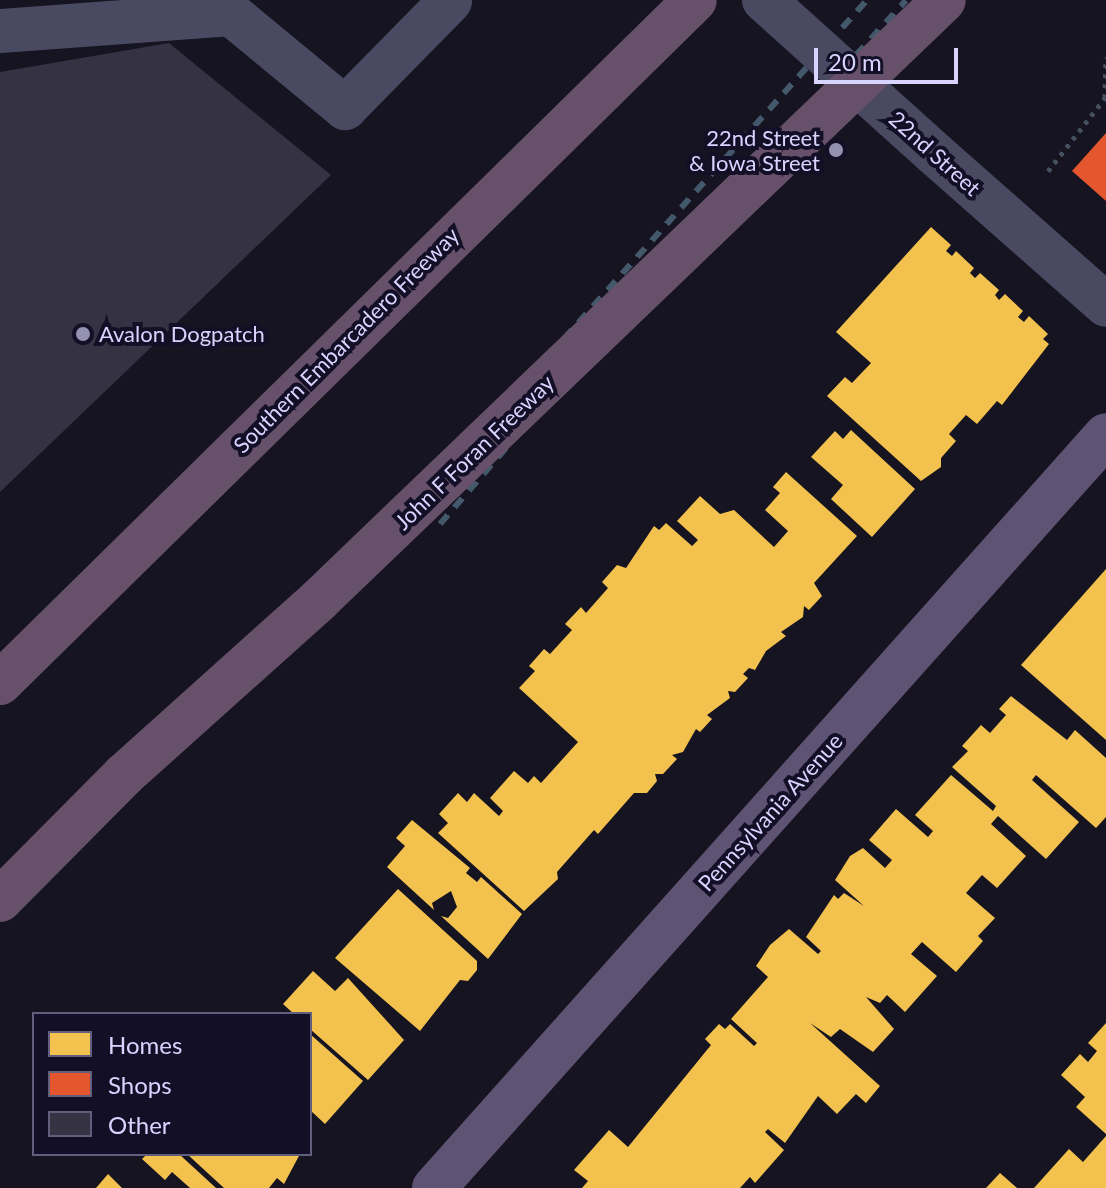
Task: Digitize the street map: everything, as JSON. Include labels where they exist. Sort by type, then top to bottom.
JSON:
[{"type":"highway","name":"Southern Embarcadero Freeway","points":[[4,679],[695,0]]},
{"type":"highway","name":"John F Foran Freeway","points":[[0,900],[124,775],[319,600],[944,0]]},
{"type":"main road","name":"Pennsylvania Avenue","points":[[434,1188],[1106,435]]},
{"type":"street","name":"22nd Street","points":[[764,0],[1106,305]]},
{"type":"street","points":[[0,31],[231,14],[345,108],[450,1]]},
{"type":"path","points":[[1048,171],[1105,98],[1106,57]]},
{"type":"building: Homes","points":[[931,227],[951,245],[946,251],[952,256],[956,251],[974,268],[970,273],[975,278],[980,273],[999,290],[995,295],[999,300],[1005,294],[1023,311],[1018,317],[1024,322],[1029,316],[1048,334],[1043,339],[1049,344],[1002,405],[997,401],[977,424],[966,415],[949,434],[956,441],[941,458],[941,467],[921,481],[827,396],[845,377],[852,383],[871,363],[836,332]]},
{"type":"building: Homes","points":[[851,430],[915,489],[872,537],[831,499],[843,485],[811,457],[835,431],[843,439]]},
{"type":"building: Homes","points":[[786,472],[857,536],[814,583],[822,596],[809,610],[804,606],[803,617],[781,632],[786,636],[766,651],[755,670],[749,668],[743,674],[748,678],[735,692],[728,691],[730,698],[707,715],[712,719],[700,732],[696,729],[683,752],[672,755],[677,759],[663,774],[655,774],[657,781],[647,793],[634,793],[598,834],[594,830],[557,872],[558,879],[524,911],[438,833],[448,823],[439,814],[458,793],[467,802],[474,793],[499,816],[503,811],[490,798],[514,771],[528,783],[534,776],[541,783],[578,742],[519,688],[535,671],[529,666],[544,649],[550,654],[572,630],[565,624],[581,607],[586,613],[608,588],[602,582],[617,565],[626,568],[654,526],[659,530],[666,523],[692,546],[698,540],[677,521],[700,496],[720,514],[734,510],[774,547],[788,531],[765,510],[780,493],[773,487]]},
{"type":"building: Homes","points":[[1106,569],[1106,740],[1021,665]]},
{"type":"building: Homes","points":[[1011,696],[1067,740],[1075,730],[1106,758],[1106,817],[1096,828],[1036,775],[1032,780],[1079,822],[1046,859],[998,816],[991,824],[1026,856],[997,888],[982,875],[966,893],[995,918],[978,936],[983,941],[956,972],[922,942],[911,954],[937,976],[905,1012],[887,995],[880,1003],[866,997],[894,1029],[873,1052],[840,1029],[831,1037],[810,1023],[880,1086],[866,1103],[856,1094],[837,1114],[818,1096],[785,1143],[768,1129],[765,1132],[784,1150],[755,1183],[750,1177],[740,1188],[582,1188],[588,1181],[574,1170],[609,1130],[628,1147],[711,1045],[705,1039],[719,1024],[725,1029],[730,1024],[754,1046],[757,1043],[731,1019],[768,977],[756,966],[770,945],[789,929],[818,954],[821,951],[806,937],[834,895],[838,899],[844,893],[864,906],[835,880],[850,856],[863,848],[885,868],[892,860],[869,840],[896,809],[928,837],[933,831],[915,815],[951,775],[993,811],[996,806],[952,767],[968,751],[962,746],[981,725],[990,733],[1006,715],[999,709]]},
{"type":"building: Homes","points":[[412,820],[470,868],[466,873],[477,882],[481,877],[522,914],[488,959],[441,916],[448,918],[457,907],[451,891],[432,903],[434,910],[387,867],[405,846],[396,838]]},
{"type":"building: Homes","points":[[398,889],[477,961],[477,970],[468,981],[460,980],[420,1031],[335,958]]},
{"type":"building: Homes","points":[[313,971],[335,991],[348,978],[404,1040],[368,1080],[312,1031],[312,1012],[292,1012],[283,1004]]},
{"type":"building: Homes","points":[[1106,1023],[1106,1134],[1076,1107],[1085,1097],[1061,1075],[1080,1054],[1088,1062],[1097,1051],[1088,1043]]},
{"type":"building: Homes","points":[[312,1036],[363,1081],[325,1124],[312,1112]]},
{"type":"building: Homes","points":[[1106,1136],[1106,1188],[1034,1188],[1069,1149],[1083,1162]]},
{"type":"building: Homes","points":[[145,1156],[181,1156],[216,1188],[190,1188],[172,1172],[165,1180],[142,1159]]},
{"type":"building: Homes","points":[[189,1156],[299,1156],[284,1184],[277,1178],[269,1188],[224,1188]]},
{"type":"building: Homes","points":[[1000,1173],[1017,1188],[986,1188]]},
{"type":"building: Homes","points":[[108,1174],[122,1188],[96,1188]]},
{"type":"building: Shops","points":[[1106,133],[1106,201],[1072,171]]},
{"type":"building: Other","name":"Avalon Dogpatch","points":[[169,43],[331,175],[0,492],[0,72]]},
{"type":"railway","points":[[417,503],[867,0]]},
{"type":"railway","points":[[440,524],[678,250],[906,0]]},
{"type":"place","name":"22nd Street & Iowa Street","points":[[836,150]]},
{"type":"place","name":"Avalon Dogpatch","points":[[83,334]]}]
